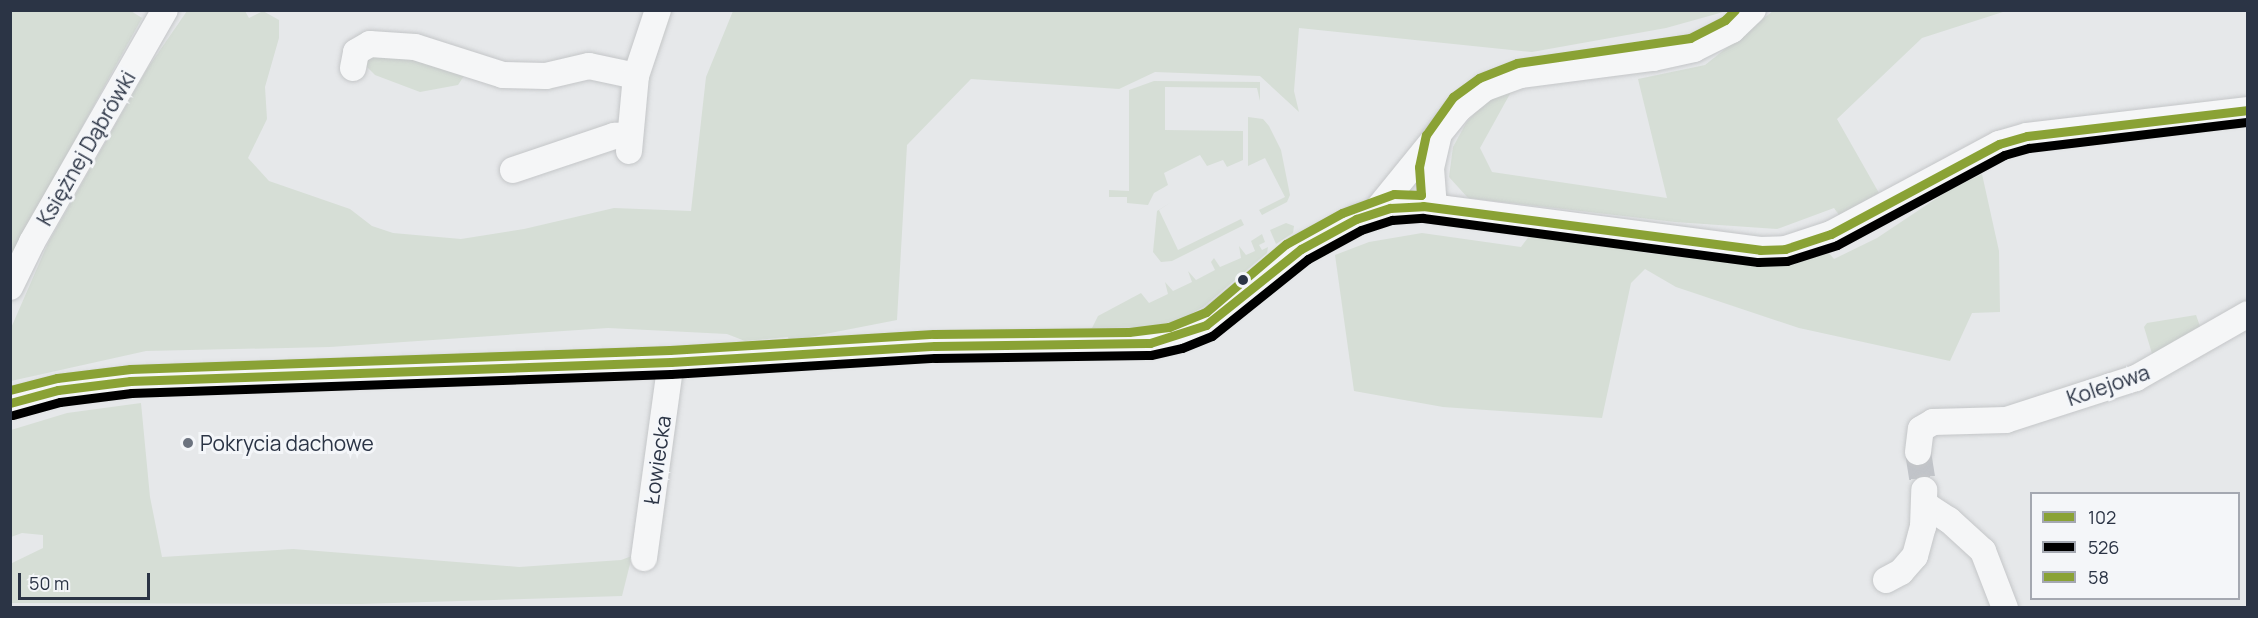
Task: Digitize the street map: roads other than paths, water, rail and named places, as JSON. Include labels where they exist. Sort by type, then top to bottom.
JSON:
[{"type":"street","name":"Księżnej Dąbrówki","points":[[10,287],[32,242],[165,10]]},
{"type":"street","points":[[513,170],[614,136],[629,143],[636,76],[658,10]]},
{"type":"street","points":[[1376,211],[1440,132],[1473,96],[1505,79],[1683,52],[1714,41],[1753,10]]},
{"type":"street","points":[[353,68],[356,52],[370,44],[415,46],[503,75],[546,76],[589,66],[636,76]]},
{"type":"street","points":[[10,403],[58,390],[130,381],[671,363],[935,346],[1130,344],[1167,340],[1212,322],[1293,254],[1376,211],[1397,206],[1434,208],[1760,250],[1785,249],[1831,234],[1999,144],[2027,136],[2247,110]]},
{"type":"street","points":[[1434,208],[1432,161],[1440,132]]},
{"type":"street","name":"Kolejowa","points":[[1918,452],[1921,429],[1933,422],[1992,423],[2136,378],[2247,314]]},
{"type":"street","name":"Łowiecka","points":[[644,558],[671,363]]},
{"type":"street","points":[[1886,580],[1901,572],[1915,556],[1924,497],[1983,550],[2006,608]]},
{"type":"tunnel","points":[[1918,452],[1924,490]]},
{"type":"place","name":"Pokrycia dachowe","points":[[188,443]]}]
